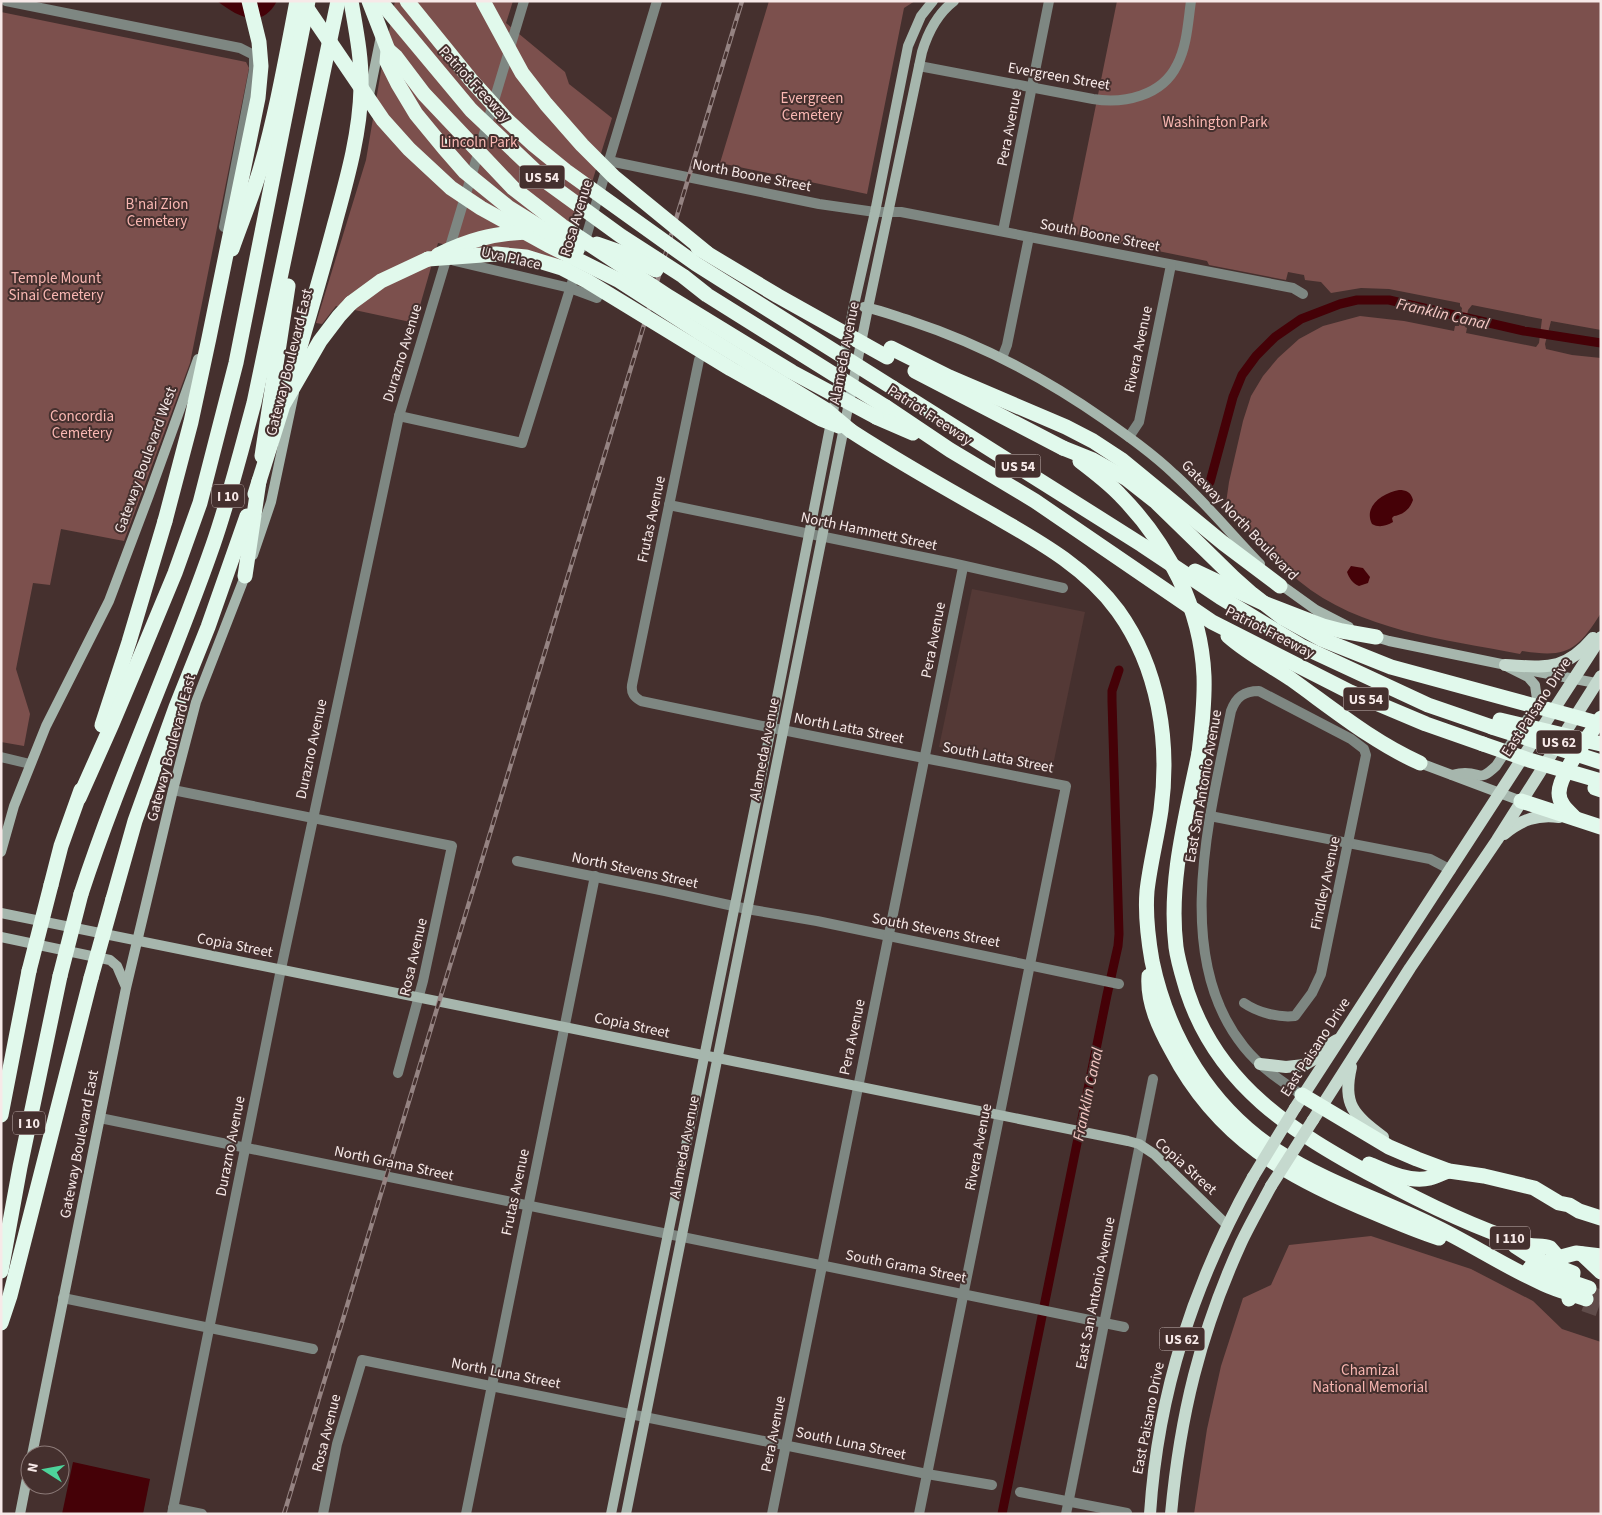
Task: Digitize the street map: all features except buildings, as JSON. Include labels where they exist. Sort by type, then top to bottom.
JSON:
[{"type":"highway","points":[[79,798],[165,521],[191,422],[209,338],[258,98],[261,66],[259,42],[249,1]]},
{"type":"highway","points":[[206,324],[259,172],[288,77],[296,1]]},
{"type":"highway","points":[[302,1],[383,120],[429,169],[451,188],[481,208],[548,245],[618,280]]},
{"type":"highway","points":[[292,52],[308,1]]},
{"type":"highway","name":"I 10","points":[[1,1271],[20,1167],[60,976],[81,894],[116,793],[198,585],[226,502],[254,403],[338,1]]},
{"type":"highway","points":[[328,53],[346,1]]},
{"type":"highway","points":[[1,1323],[10,1296],[123,860],[176,706],[208,628],[252,503],[317,290],[354,145],[361,87],[359,49],[351,1]]},
{"type":"highway","points":[[369,1],[388,50],[387,62],[398,84],[416,114],[466,172],[508,207],[594,261],[618,280],[697,331],[826,410],[851,431]]},
{"type":"highway","points":[[374,1],[404,30]]},
{"type":"highway","name":"Patriot Freeway","points":[[380,1],[471,110],[548,182],[621,236],[683,276],[707,295],[881,412],[1036,501],[1212,622],[1350,692],[1426,724],[1599,786]]},
{"type":"highway","name":"Patriot Freeway","points":[[407,1],[471,80],[507,120],[534,145],[566,171],[696,264],[1142,545],[1220,597],[1301,646],[1428,705],[1496,724]]},
{"type":"highway","points":[[483,1],[522,73],[546,104],[594,158],[614,177],[707,253]]},
{"type":"highway","points":[[388,50],[396,57],[424,94],[513,188],[562,226],[694,312],[792,372],[881,412]]},
{"type":"highway","name":"I 10","points":[[1,1115],[29,971],[61,846],[79,798],[175,573],[200,503],[236,362],[288,77]]},
{"type":"highway","points":[[244,576],[283,315],[306,193],[311,133]]},
{"type":"highway","points":[[638,197],[656,206],[686,228],[784,289],[890,352],[1063,448],[1093,460],[1127,479],[1155,501],[1252,594],[1283,618],[1321,639],[1391,667],[1601,724]]},
{"type":"highway","points":[[604,198],[631,209],[778,296],[890,352],[1066,427],[1093,441],[1122,460],[1223,543],[1280,586]]},
{"type":"highway","points":[[283,405],[320,341],[351,303],[381,281],[477,238],[504,233],[533,231],[594,242],[620,252],[707,295]]},
{"type":"highway","points":[[428,259],[480,254],[504,254],[526,257],[562,268],[587,281],[731,369],[821,419],[851,431]]},
{"type":"highway","name":"I 110","points":[[851,431],[1035,540],[1078,569],[1089,578],[1117,610],[1131,632],[1151,681],[1158,703],[1163,730],[1164,787],[1147,895],[1147,935],[1152,960],[1149,979],[1150,999],[1165,1039],[1178,1063],[1200,1096],[1223,1123],[1240,1139],[1269,1161],[1316,1187],[1431,1236],[1480,1252],[1513,1266],[1519,1276],[1530,1282],[1571,1290],[1594,1274],[1576,1253],[1562,1257],[1558,1256],[1550,1248],[1528,1245],[1467,1223],[1368,1173],[1327,1149]]},
{"type":"highway","points":[[1063,448],[1120,495],[1146,524],[1163,548],[1178,575],[1195,622],[1204,674],[1204,701],[1199,753],[1182,833],[1176,876],[1174,916],[1176,948],[1185,983],[1200,1024],[1213,1049],[1259,1102],[1286,1123],[1327,1149],[1399,1175],[1417,1179],[1430,1178],[1449,1171]]},
{"type":"highway","points":[[1142,545],[1261,602],[1323,626],[1376,637]]},
{"type":"highway","points":[[1212,622],[1237,644],[1290,678],[1369,735],[1391,749],[1420,763]]},
{"type":"highway","points":[[1575,818],[1562,802],[1559,794],[1561,783],[1569,766],[1601,718]]},
{"type":"highway","points":[[1496,724],[1601,744]]},
{"type":"highway","points":[[1496,724],[1601,762]]},
{"type":"highway","points":[[1521,801],[1601,827]]},
{"type":"highway","points":[[1,1104],[7,1084]]},
{"type":"highway","points":[[1302,1095],[1389,1147],[1449,1171],[1534,1188],[1559,1203],[1601,1218]]},
{"type":"highway","points":[[1501,1235],[1532,1257],[1571,1271],[1574,1276],[1571,1290]]},
{"type":"main road","name":"Gateway Boulevard East","points":[[34,1445],[126,988],[173,790],[196,702],[272,502],[294,394],[338,235],[357,158],[388,1]]},
{"type":"main road","name":"Alameda Avenue","points":[[611,1514],[810,534],[854,305],[875,212],[908,46],[921,16],[933,1]]},
{"type":"main road","name":"Alameda Avenue","points":[[626,1514],[868,308],[919,66],[924,44],[931,28],[940,14],[954,1]]},
{"type":"main road","name":"Gateway North Boulevard","points":[[854,305],[928,327],[1002,358],[1050,384],[1129,437],[1172,472],[1197,496],[1280,586],[1339,623],[1376,637],[1574,680],[1599,681]]},
{"type":"main road","name":"Gateway Boulevard West","points":[[1,852],[14,806],[30,764],[50,718],[109,601],[195,369],[206,324]]},
{"type":"main road","points":[[1505,665],[1540,666],[1565,663],[1583,650],[1601,629]]},
{"type":"main road","name":"East Paisano Drive","points":[[1150,1514],[1155,1459],[1171,1379],[1193,1304],[1227,1225],[1253,1176],[1302,1095],[1601,638]]},
{"type":"main road","points":[[1452,775],[1466,773],[1482,776],[1490,771],[1496,766],[1532,712],[1537,700],[1535,685],[1528,677],[1505,665]]},
{"type":"main road","name":"US 62","points":[[1171,1514],[1176,1456],[1186,1404],[1205,1335],[1226,1276],[1242,1242],[1271,1186],[1313,1120],[1410,968],[1497,840],[1599,681]]},
{"type":"main road","points":[[1420,763],[1521,801]]},
{"type":"main road","points":[[1497,840],[1517,824],[1536,816],[1547,815],[1575,818]]},
{"type":"main road","name":"Copia Street","points":[[1,913],[999,1114],[1139,1144],[1154,1154],[1227,1225]]},
{"type":"main road","points":[[1410,968],[1406,959],[1406,951],[1416,921]]},
{"type":"main road","points":[[1,937],[110,960],[117,966],[126,988]]},
{"type":"main road","points":[[1260,1064],[1286,1068],[1304,1065],[1314,1059],[1322,1048],[1340,1038]]},
{"type":"main road","points":[[1353,1059],[1348,1080],[1348,1091],[1353,1110],[1370,1127],[1403,1152]]},
{"type":"main road","points":[[1226,1276],[1225,1261],[1234,1238],[1227,1225]]},
{"type":"main road","points":[[20,1514],[24,1495]]},
{"type":"street","name":"Gateway Boulevard West","points":[[6,1],[240,48],[254,55],[254,70],[206,324]]},
{"type":"street","name":"Durazno Avenue","points":[[172,1511],[312,818],[398,416],[524,1]]},
{"type":"street","name":"Rosa Avenue","points":[[398,416],[522,443],[658,1]]},
{"type":"street","name":"Pera Avenue","points":[[1003,231],[1049,1]]},
{"type":"street","name":"Evergreen Street","points":[[919,66],[1108,102],[1134,98],[1145,94],[1167,78],[1177,66],[1183,50],[1191,1]]},
{"type":"street","name":"North Boone Street","points":[[609,161],[819,204],[875,212],[889,211]]},
{"type":"street","name":"South Boone Street","points":[[889,211],[1003,231],[1293,288],[1303,294]]},
{"type":"street","points":[[1002,358],[1007,344],[1029,237]]},
{"type":"street","name":"Uva Place","points":[[446,259],[570,288],[597,298]]},
{"type":"street","name":"Rivera Avenue","points":[[1129,437],[1134,432],[1138,422],[1171,265]]},
{"type":"street","name":"Frutas Avenue","points":[[632,685],[699,360]]},
{"type":"street","name":"North Hammett Street","points":[[669,505],[1063,588]]},
{"type":"street","name":"Pera Avenue","points":[[772,1514],[963,567]]},
{"type":"street","name":"North Latta Street","points":[[632,685],[635,697],[642,701],[924,758]]},
{"type":"street","name":"East San Antonio Avenue","points":[[1302,1095],[1260,1064],[1244,1048],[1231,1030],[1218,1004],[1209,978],[1204,947],[1202,883],[1210,816],[1231,711],[1238,697],[1252,691],[1263,692],[1351,739],[1364,749]]},
{"type":"street","name":"Findley Avenue","points":[[1244,1003],[1253,1009],[1282,1016],[1295,1016],[1312,993],[1321,974],[1366,755],[1364,749]]},
{"type":"street","points":[[1,757],[30,764]]},
{"type":"street","name":"South Latta Street","points":[[924,758],[1066,786]]},
{"type":"street","name":"Rivera Avenue","points":[[919,1514],[1066,786]]},
{"type":"street","points":[[173,790],[312,818]]},
{"type":"street","points":[[1210,816],[1430,859],[1451,870]]},
{"type":"street","name":"Rosa Avenue","points":[[312,818],[452,846],[419,997],[398,1073]]},
{"type":"street","name":"North Stevens Street","points":[[517,860],[747,909]]},
{"type":"street","name":"Frutas Avenue","points":[[466,1514],[595,876]]},
{"type":"street","name":"South Stevens Street","points":[[747,909],[1031,964],[1119,984]]},
{"type":"street","name":"East San Antonio Avenue","points":[[1066,1514],[1153,1079]]},
{"type":"street","name":"North Grama Street","points":[[100,1118],[682,1236]]},
{"type":"street","name":"South Grama Street","points":[[682,1236],[1124,1327]]},
{"type":"street","points":[[63,1298],[313,1349]]},
{"type":"street","name":"Rosa Avenue","points":[[323,1514],[337,1444],[362,1360]]},
{"type":"street","name":"North Luna Street","points":[[362,1360],[645,1416]]},
{"type":"street","name":"South Luna Street","points":[[645,1416],[992,1486]]},
{"type":"street","points":[[1020,1492],[1127,1513]]},
{"type":"street","points":[[172,1511],[202,1514]]},
{"type":"shaded area","points":[[217,1],[277,1],[264,16],[248,18],[233,12]]},
{"type":"shaded area","points":[[1399,490],[1408,492],[1412,497],[1412,503],[1408,509],[1394,516],[1392,518],[1393,522],[1388,525],[1372,524],[1370,512],[1372,506],[1381,497]]},
{"type":"shaded area","points":[[1351,566],[1363,568],[1370,577],[1368,583],[1359,586],[1350,579],[1347,572]]},
{"type":"shaded area","points":[[972,589],[1085,612],[1052,770],[939,747]]},
{"type":"shaded area","points":[[73,1462],[150,1479],[143,1514],[62,1514],[66,1495],[70,1495],[70,1476]]},
{"type":"green space","name":"Lincoln Park","points":[[395,1],[513,1],[506,23],[565,72],[569,84],[612,118],[564,272],[438,243],[415,323],[336,306],[322,324],[316,323],[366,160]]},
{"type":"green space","name":"Evergreen Cemetery","points":[[769,1],[915,1],[904,8],[867,194],[720,163]]},
{"type":"green space","name":"Washington Park","points":[[1117,1],[1601,1],[1601,330],[1551,321],[1545,344],[1546,349],[1572,355],[1601,358],[1601,613],[1593,626],[1577,644],[1569,649],[1550,653],[1522,651],[1520,654],[1404,631],[1376,622],[1323,598],[1299,581],[1260,544],[1226,503],[1243,421],[1251,396],[1263,376],[1278,358],[1299,339],[1323,326],[1360,316],[1404,321],[1454,331],[1455,326],[1459,326],[1462,308],[1460,303],[1389,289],[1361,288],[1331,293],[1321,282],[1305,280],[1304,275],[1288,272],[1286,280],[1209,265],[1207,261],[1070,233]],"holes":[[[1472,305],[1542,319],[1539,343],[1536,347],[1466,333],[1467,328],[1465,327],[1468,310]]]},
{"type":"green space","points":[[1,12],[246,62],[249,68],[190,363],[124,541],[61,529],[50,585],[33,583],[16,669],[30,714],[24,746],[1,742]]},
{"type":"green space","name":"Chamizal National Memorial","points":[[1371,1236],[1471,1269],[1533,1301],[1562,1329],[1601,1342],[1601,1514],[1194,1514],[1207,1429],[1221,1366],[1243,1298],[1271,1285],[1289,1245]]},
{"type":"waterway","name":"Franklin Canal","points":[[1210,482],[1233,397],[1242,375],[1256,356],[1275,337],[1301,319],[1340,304],[1357,300],[1389,300],[1524,331],[1601,343]]},
{"type":"waterway","name":"Franklin Canal","points":[[1002,1514],[1118,946],[1112,691],[1119,670]]},
{"type":"tunnel","points":[[1587,1293],[1601,1297]]},
{"type":"tunnel","points":[[1584,1304],[1601,1310]]},
{"type":"railway","points":[[284,1514],[742,1]]},
{"type":"park label","name":"B'nai Zion Cemetery","points":[[157,212]]},
{"type":"park label","name":"Temple Mount Sinai Cemetery","points":[[56,286]]},
{"type":"park label","name":"Concordia Cemetery","points":[[82,424]]}]
